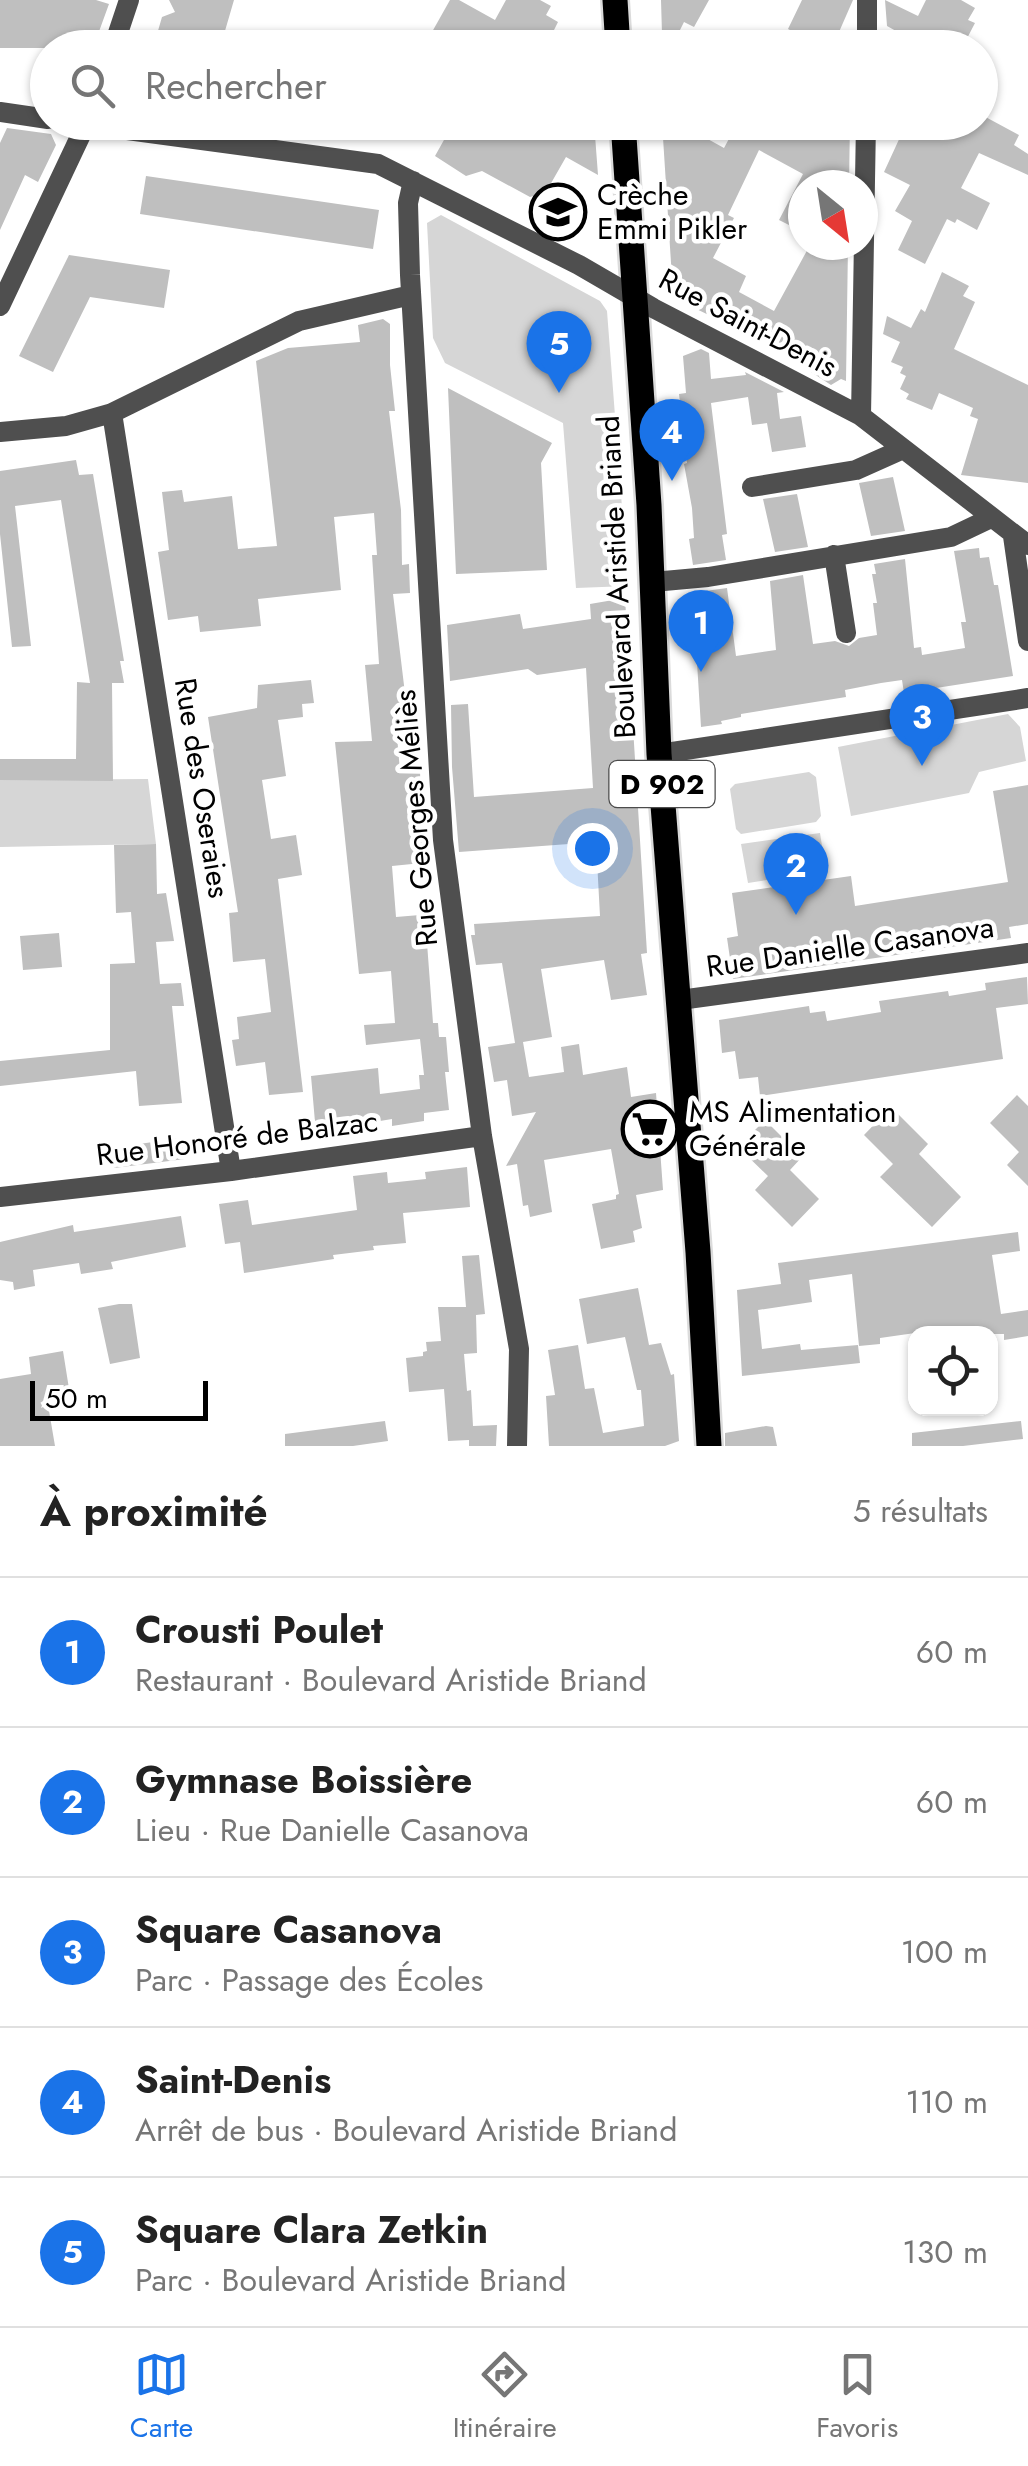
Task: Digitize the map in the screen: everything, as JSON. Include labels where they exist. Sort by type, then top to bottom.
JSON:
[{"type":"main road","points":[[615,0],[617,30]]},
{"type":"main road","name":"Boulevard Aristide Briand","points":[[624,140],[654,582],[659,754],[680,1000],[708,1446]]},
{"type":"street","points":[[119,30],[129,0]]},
{"type":"street","points":[[867,0],[868,30]]},
{"type":"street","points":[[0,112],[30,117]]},
{"type":"street","points":[[0,306],[73,140]]},
{"type":"street","name":"Rue Saint-Denis","points":[[204,140],[378,164],[579,265],[861,416],[1020,541]]},
{"type":"street","points":[[861,416],[866,140]]},
{"type":"street","name":"Rue Georges Méliès","points":[[412,182],[408,202],[411,295],[442,840],[482,1136],[519,1349],[517,1446]]},
{"type":"street","points":[[0,432],[66,426],[112,413],[298,321],[411,295]]},
{"type":"street","name":"Rue des Oseraies","points":[[112,413],[231,1172]]},
{"type":"street","points":[[752,487],[856,470],[903,449]]},
{"type":"street","points":[[654,582],[708,577],[951,536],[991,518]]},
{"type":"street","points":[[1020,541],[1028,641]]},
{"type":"street","points":[[834,555],[846,634]]},
{"type":"street","points":[[659,754],[1028,698]]},
{"type":"street","name":"Rue Danielle Casanova","points":[[680,1000],[1028,953]]},
{"type":"street","name":"Rue Honoré de Balzac","points":[[0,1197],[231,1172],[482,1136]]},
{"type":"shaded area","points":[[441,215],[600,301],[607,311],[628,586],[576,588],[563,423],[445,363],[433,338],[427,223]]},
{"type":"shaded area","points":[[1008,714],[1020,727],[1026,761],[979,772],[969,793],[851,816],[838,747]]},
{"type":"shaded area","points":[[809,772],[816,777],[821,816],[816,822],[741,834],[736,829],[730,789],[735,784]]},
{"type":"shaded area","points":[[148,779],[156,844],[0,847],[0,780]]},
{"type":"shaded area","points":[[820,833],[826,871],[748,883],[741,844]]},
{"type":"building","points":[[0,0],[96,0],[109,4],[100,30],[30,30],[30,48],[0,48]]},
{"type":"building","points":[[169,0],[234,0],[225,30],[158,30],[162,17],[175,12]]},
{"type":"building","points":[[450,0],[459,0],[495,20],[506,0],[540,0],[551,6],[546,15],[558,22],[554,30],[433,30]]},
{"type":"building","points":[[661,0],[709,0],[694,27],[684,22],[680,30],[662,30]]},
{"type":"building","points":[[802,0],[853,0],[840,30],[788,29]]},
{"type":"building","points":[[885,0],[918,16],[926,0],[961,0],[975,8],[968,20],[975,23],[971,30],[894,30],[887,26]]},
{"type":"building","points":[[998,124],[1019,135],[1014,145],[1028,154],[1028,175],[979,153],[961,188],[990,203],[977,230],[957,219],[955,223],[947,219],[925,264],[898,250],[912,221],[895,211],[910,185],[884,172],[899,140],[998,140]]},
{"type":"building","points":[[7,128],[30,131],[30,140],[54,140],[56,145],[38,182],[25,175],[0,230],[0,143]]},
{"type":"building","points":[[444,140],[595,140],[598,175],[566,157],[546,192],[530,197],[482,171],[466,176],[435,156]]},
{"type":"building","points":[[663,140],[710,140],[724,148],[728,140],[850,140],[849,170],[796,170],[759,150],[728,215],[734,218],[713,258],[746,276],[739,292],[774,311],[802,260],[848,260],[846,381],[841,379],[831,385],[805,368],[816,367],[807,360],[762,334],[764,329],[730,312],[725,323],[676,299]]},
{"type":"building","points":[[146,176],[379,210],[373,249],[140,214]]},
{"type":"building","points":[[788,203],[788,224],[779,220]]},
{"type":"building","points":[[69,255],[170,270],[164,308],[90,297],[53,372],[19,356]]},
{"type":"building","points":[[942,272],[969,286],[963,296],[975,302],[954,349],[1028,385],[1028,483],[961,475],[978,419],[970,416],[973,408],[939,393],[932,410],[906,399],[909,394],[900,389],[906,376],[900,373],[903,367],[891,362],[900,342],[883,334],[887,316],[911,328],[921,309],[925,312]]},
{"type":"building","points":[[383,319],[390,324],[395,411],[389,411],[401,510],[402,565],[409,564],[410,593],[393,594],[410,735],[397,736],[400,771],[420,770],[422,843],[422,863],[392,866],[396,917],[420,915],[422,943],[427,943],[433,1023],[438,1023],[439,1037],[446,1037],[449,1072],[445,1072],[449,1110],[424,1113],[424,1121],[392,1126],[392,1119],[374,1122],[373,1116],[315,1122],[311,1076],[378,1068],[380,1094],[420,1089],[419,1075],[424,1075],[420,1039],[366,1045],[364,1025],[395,1023],[391,971],[359,974],[335,742],[372,741],[365,665],[379,664],[372,555],[377,555],[374,513],[334,517],[341,590],[258,599],[261,626],[200,632],[198,616],[168,620],[158,552],[169,550],[162,492],[182,490],[184,502],[232,496],[238,549],[277,546],[256,361],[288,348],[360,342],[358,325]]},
{"type":"building","points":[[701,349],[709,353],[711,379],[746,375],[745,372],[784,392],[777,393],[780,419],[801,416],[806,447],[772,452],[767,423],[752,425],[748,397],[711,403],[727,534],[722,535],[726,560],[693,565],[689,539],[694,538],[692,508],[679,394],[686,393],[683,356]]},
{"type":"building","points":[[448,388],[552,443],[541,463],[547,570],[456,574]]},
{"type":"building","points":[[76,460],[79,475],[93,474],[124,661],[120,661],[124,683],[112,683],[113,781],[0,780],[0,759],[76,759],[77,682],[90,683],[61,500],[15,506],[31,646],[12,647],[0,534],[0,471]]},
{"type":"building","points":[[893,477],[905,531],[871,536],[859,483]]},
{"type":"building","points":[[797,494],[808,547],[775,552],[763,499]]},
{"type":"building","points":[[979,548],[980,558],[989,557],[994,585],[998,585],[1013,676],[904,693],[902,680],[881,683],[845,690],[846,697],[741,714],[721,721],[722,724],[701,727],[695,601],[700,600],[698,592],[727,588],[736,656],[776,650],[770,581],[803,575],[813,644],[835,641],[849,646],[859,638],[877,635],[874,564],[905,559],[914,648],[921,647],[922,655],[965,648],[961,622],[966,622],[954,551]]},
{"type":"building","points":[[625,598],[647,953],[641,954],[647,995],[611,1000],[604,960],[541,969],[552,1037],[523,1042],[529,1077],[564,1072],[561,1047],[579,1044],[583,1075],[627,1067],[631,1097],[656,1093],[663,1190],[636,1195],[642,1228],[633,1231],[635,1242],[601,1249],[592,1204],[616,1199],[619,1194],[611,1149],[544,1160],[552,1212],[530,1217],[528,1205],[523,1206],[517,1164],[506,1166],[536,1112],[512,1116],[507,1080],[494,1082],[488,1047],[515,1043],[502,963],[476,965],[471,935],[475,935],[474,924],[600,916],[596,842],[459,852],[452,767],[451,705],[468,704],[474,797],[593,788],[586,668],[537,675],[528,669],[450,681],[447,625],[520,614],[523,629],[591,619],[590,604]]},
{"type":"building","points":[[311,680],[314,703],[302,704],[303,717],[278,720],[286,776],[262,780],[271,839],[296,835],[302,875],[278,879],[303,1092],[269,1095],[265,1062],[236,1066],[232,1040],[239,1039],[237,1017],[271,1012],[265,959],[233,962],[229,913],[238,912],[208,717],[257,708],[258,685]]},
{"type":"building","points":[[1028,785],[1028,924],[1009,927],[1011,938],[733,979],[727,938],[738,936],[732,893],[851,876],[855,906],[1008,882],[993,791]]},
{"type":"building","points":[[156,844],[157,894],[166,893],[174,941],[156,942],[160,984],[181,983],[184,1006],[172,1006],[182,1103],[139,1106],[136,1071],[0,1086],[0,1061],[110,1050],[110,964],[135,963],[131,912],[116,913],[114,845]]},
{"type":"building","points":[[59,933],[62,967],[23,970],[20,936]]},
{"type":"building","points":[[1027,977],[1028,1004],[996,1008],[1003,1059],[760,1096],[758,1077],[739,1079],[735,1051],[722,1053],[719,1020],[809,1006],[810,1013],[825,1011],[827,1021],[881,1012],[879,1001],[986,990],[985,983]]},
{"type":"building","points":[[1017,1095],[1028,1106],[1028,1186],[1007,1165],[1019,1152],[990,1123]]},
{"type":"building","points":[[891,1107],[928,1144],[919,1154],[961,1197],[932,1227],[880,1177],[893,1164],[864,1135]]},
{"type":"building","points":[[765,1120],[802,1157],[790,1170],[819,1199],[792,1227],[755,1190],[768,1176],[738,1147]]},
{"type":"building","points":[[181,1138],[185,1159],[114,1168],[111,1148]]},
{"type":"building","points":[[467,1167],[470,1207],[403,1213],[406,1243],[373,1246],[374,1250],[333,1255],[334,1259],[244,1273],[240,1242],[225,1244],[219,1204],[248,1200],[252,1225],[357,1210],[353,1176],[387,1172],[388,1183],[426,1179],[425,1172]]},
{"type":"building","points":[[181,1216],[186,1247],[111,1262],[113,1269],[81,1274],[79,1263],[33,1270],[35,1286],[14,1290],[13,1282],[0,1280],[0,1242],[73,1225],[74,1232]]},
{"type":"building","points":[[1018,1232],[1020,1251],[992,1255],[1001,1314],[1028,1310],[1028,1336],[1004,1340],[1004,1334],[998,1334],[998,1326],[908,1326],[908,1334],[880,1338],[880,1344],[859,1346],[852,1274],[809,1280],[812,1302],[758,1310],[762,1349],[800,1344],[801,1350],[858,1345],[860,1363],[742,1376],[737,1290],[781,1284],[778,1263]]},
{"type":"building","points":[[479,1255],[485,1314],[476,1315],[477,1353],[464,1354],[467,1391],[471,1390],[473,1426],[497,1425],[496,1446],[469,1446],[469,1440],[448,1441],[444,1389],[409,1392],[406,1358],[423,1356],[426,1342],[441,1341],[438,1307],[466,1307],[462,1256]]},
{"type":"building","points":[[638,1288],[649,1345],[661,1343],[671,1375],[674,1374],[679,1441],[665,1446],[549,1446],[546,1396],[555,1395],[548,1350],[578,1345],[585,1389],[594,1388],[603,1433],[644,1426],[641,1390],[637,1390],[625,1337],[587,1344],[579,1299]]},
{"type":"building","points":[[132,1304],[140,1358],[110,1364],[98,1308]]},
{"type":"building","points":[[63,1351],[70,1395],[47,1399],[55,1446],[0,1446],[0,1379],[31,1374],[29,1357]]},
{"type":"building","points":[[385,1421],[388,1441],[353,1446],[285,1446],[285,1434]]},
{"type":"building","points":[[1021,1421],[1023,1439],[963,1446],[912,1446],[912,1433]]},
{"type":"building","points":[[773,1427],[777,1446],[725,1446],[725,1433]]},
{"type":"place","name":"Crèche Emmi Pikler","points":[[558,212]]},
{"type":"place","name":"Square Clara Zetkin","points":[[559,393]]},
{"type":"place","name":"Saint-Denis","points":[[672,481]]},
{"type":"place","name":"Crousti Poulet","points":[[701,672]]},
{"type":"place","name":"Square Casanova","points":[[922,766]]},
{"type":"place","name":"Gymnase Boissière","points":[[796,915]]},
{"type":"place","name":"MS Alimentation Générale","points":[[650,1129]]}]
